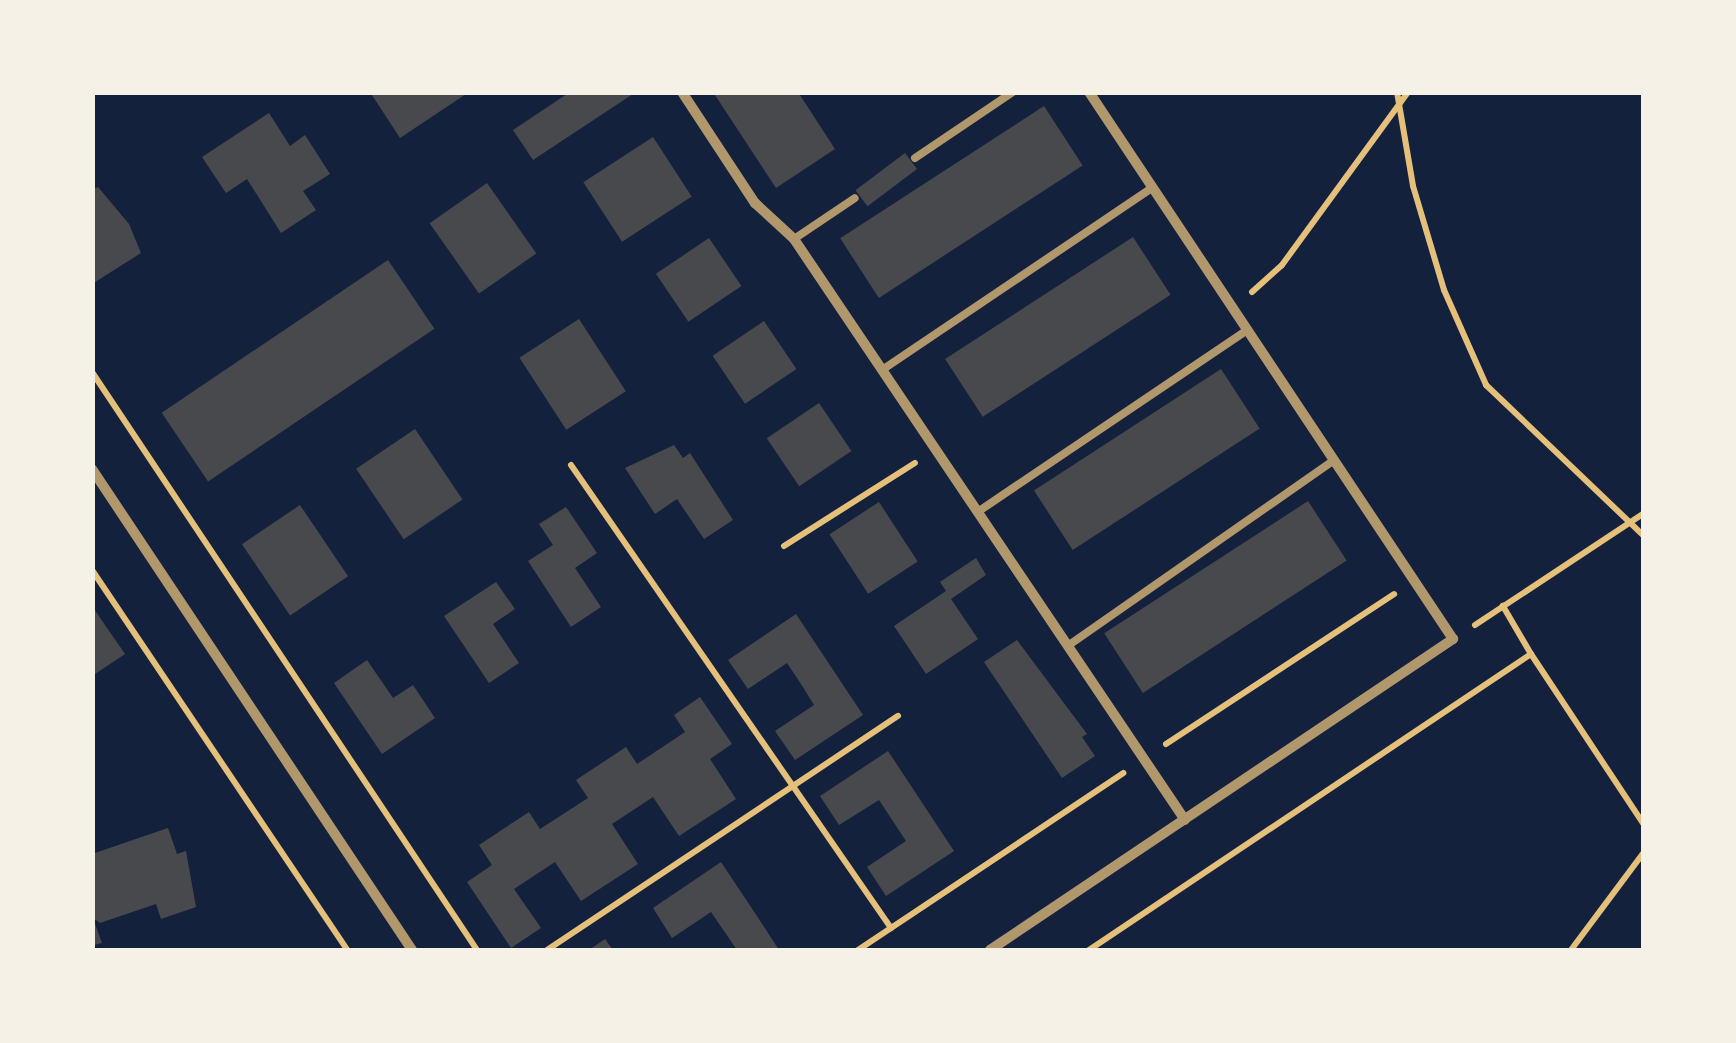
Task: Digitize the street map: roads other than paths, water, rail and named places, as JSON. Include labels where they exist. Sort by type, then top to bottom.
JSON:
[{"type":"street","points":[[682,92],[755,203],[794,239],[1186,820]]},
{"type":"street","points":[[990,950],[1453,640],[1089,92]]},
{"type":"street","points":[[92,470],[412,950]]},
{"type":"lane","points":[[915,158],[1013,92]]},
{"type":"lane","points":[[882,370],[1153,188]]},
{"type":"lane","points":[[794,239],[855,198]]},
{"type":"lane","points":[[979,511],[1247,330]]},
{"type":"lane","points":[[1068,645],[1334,460]]}]
